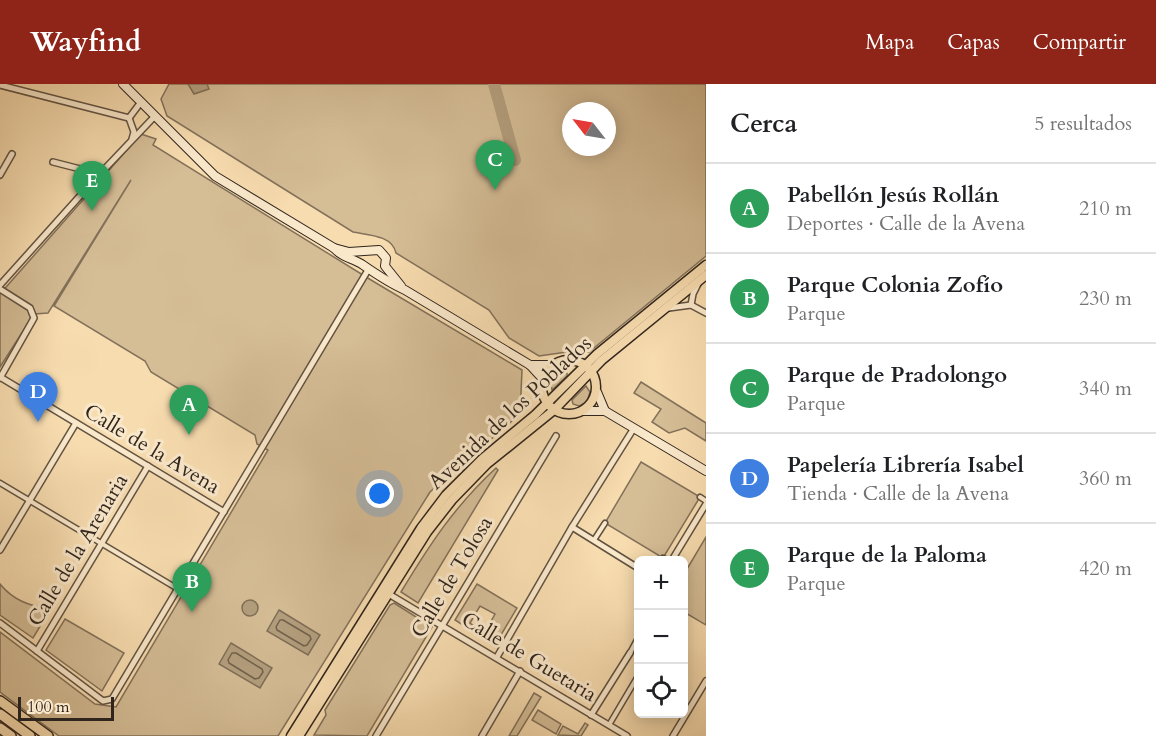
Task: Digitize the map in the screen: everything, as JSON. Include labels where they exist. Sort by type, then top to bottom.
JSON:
[{"type":"highway","points":[[0,701],[48,736]]},
{"type":"highway","points":[[0,714],[30,736]]},
{"type":"highway","points":[[0,728],[11,736]]},
{"type":"main road","points":[[123,84],[215,176],[334,248],[349,252],[379,250],[386,258],[385,266],[382,270],[368,269]]},
{"type":"main road","points":[[334,248],[338,253],[530,365],[543,379]]},
{"type":"main road","points":[[366,252],[362,260],[368,269]]},
{"type":"main road","name":"Avenida de los Poblados","points":[[298,736],[421,528],[446,495],[482,459],[550,407],[589,368],[678,293],[706,265]]},
{"type":"main road","points":[[385,266],[405,290]]},
{"type":"main road","name":"Avenida de los Poblados","points":[[589,368],[664,310],[678,293],[705,277]]},
{"type":"main road","points":[[530,365],[553,365],[563,360],[575,360],[589,368],[596,381],[597,392],[605,411]]},
{"type":"main road","points":[[553,365],[543,379],[542,387],[550,407],[563,414],[573,415],[583,411],[605,411],[706,471]]},
{"type":"main road","points":[[583,411],[594,400],[597,392]]},
{"type":"street","points":[[0,85],[129,118],[140,132]]},
{"type":"street","points":[[129,118],[141,102]]},
{"type":"street","points":[[0,378],[34,318],[30,308],[0,287],[97,177],[155,117]]},
{"type":"street","points":[[129,118],[134,132],[131,141]]},
{"type":"street","points":[[0,175],[12,154]]},
{"type":"street","points":[[53,162],[92,172],[97,177]]},
{"type":"street","points":[[0,623],[99,698],[108,701],[116,694],[368,269]]},
{"type":"street","points":[[692,302],[693,294],[705,277]]},
{"type":"street","points":[[678,293],[706,313]]},
{"type":"street","points":[[664,310],[692,302]]},
{"type":"street","name":"Calle de la Avena","points":[[0,378],[224,512]]},
{"type":"street","points":[[0,550],[76,423]]},
{"type":"street","points":[[497,657],[572,527],[634,428]]},
{"type":"street","name":"Calle de Tolosa","points":[[376,736],[556,436]]},
{"type":"street","name":"Calle de la Arenaria","points":[[37,651],[148,466]]},
{"type":"street","points":[[0,483],[178,589]]},
{"type":"street","points":[[675,556],[706,503],[700,497]]},
{"type":"street","points":[[594,541],[605,523]]},
{"type":"street","points":[[572,527],[634,565]]},
{"type":"street","name":"Calle de Guetaria","points":[[385,592],[443,624],[627,736]]},
{"type":"street","points":[[591,715],[634,646]]},
{"type":"street","points":[[482,736],[520,671]]},
{"type":"street","points":[[673,736],[706,681]]},
{"type":"street","points":[[609,725],[634,684]]},
{"type":"shaded area","points":[[169,84],[706,84],[706,256],[589,352],[574,351],[539,356],[509,338],[489,310],[396,253],[394,247],[385,239],[353,232],[167,116],[161,99]]},
{"type":"shaded area","points":[[141,134],[156,139],[153,145],[522,370],[520,414],[430,492],[278,736],[59,736],[0,692],[0,632],[95,704],[116,707],[268,450],[257,444],[255,435],[151,372],[145,361],[54,306],[131,180],[48,313],[34,314],[0,367],[0,294]]},
{"type":"shaded area","points":[[559,370],[567,373],[567,376],[552,390],[550,379]]},
{"type":"shaded area","points":[[641,382],[706,423],[706,441],[685,428],[669,433],[652,422],[661,409],[634,393]]},
{"type":"shaded area","points":[[586,386],[590,392],[587,402],[579,406],[573,404],[572,400]]},
{"type":"shaded area","points":[[641,462],[700,497],[664,556],[660,556],[605,523]]},
{"type":"shaded area","points":[[496,468],[498,470],[418,603],[401,592],[444,527],[468,497]]},
{"type":"shaded area","points":[[706,537],[706,625],[688,614],[688,567]]},
{"type":"shaded area","points":[[0,584],[11,595],[22,601],[50,610],[33,638],[0,615]]},
{"type":"shaded area","points":[[477,584],[517,608],[495,645],[477,634],[480,629],[485,632],[495,614],[480,606],[470,623],[474,626],[472,631],[455,620]]},
{"type":"shaded area","points":[[394,603],[432,627],[367,736],[314,735],[326,715],[325,710],[390,605]]},
{"type":"shaded area","points":[[65,619],[124,653],[102,691],[46,650]]},
{"type":"shaded area","points":[[534,693],[541,697],[517,736],[509,736]]},
{"type":"shaded area","points":[[538,710],[561,724],[556,734],[532,720]]},
{"type":"shaded area","points":[[585,723],[588,725],[581,736],[558,735],[563,726],[578,734]]},
{"type":"water","points":[[188,84],[207,84],[209,89],[194,94]]},
{"type":"water","points":[[250,600],[256,602],[258,608],[256,614],[250,616],[244,614],[242,608],[244,602]]},
{"type":"water","points":[[279,610],[320,635],[308,655],[267,631]]},
{"type":"water","points":[[231,643],[272,668],[260,688],[219,664]]},
{"type":"waterway","points":[[494,84],[515,160]]},
{"type":"place","name":"Parque de Pradolongo","points":[[495,190]]},
{"type":"place","name":"Parque de la Paloma","points":[[92,211]]},
{"type":"place","name":"Papelería Librería Isabel","points":[[38,422]]},
{"type":"place","name":"Pabellón Jesús Rollán","points":[[189,435]]},
{"type":"place","name":"Parque Colonia Zofío","points":[[192,612]]}]
